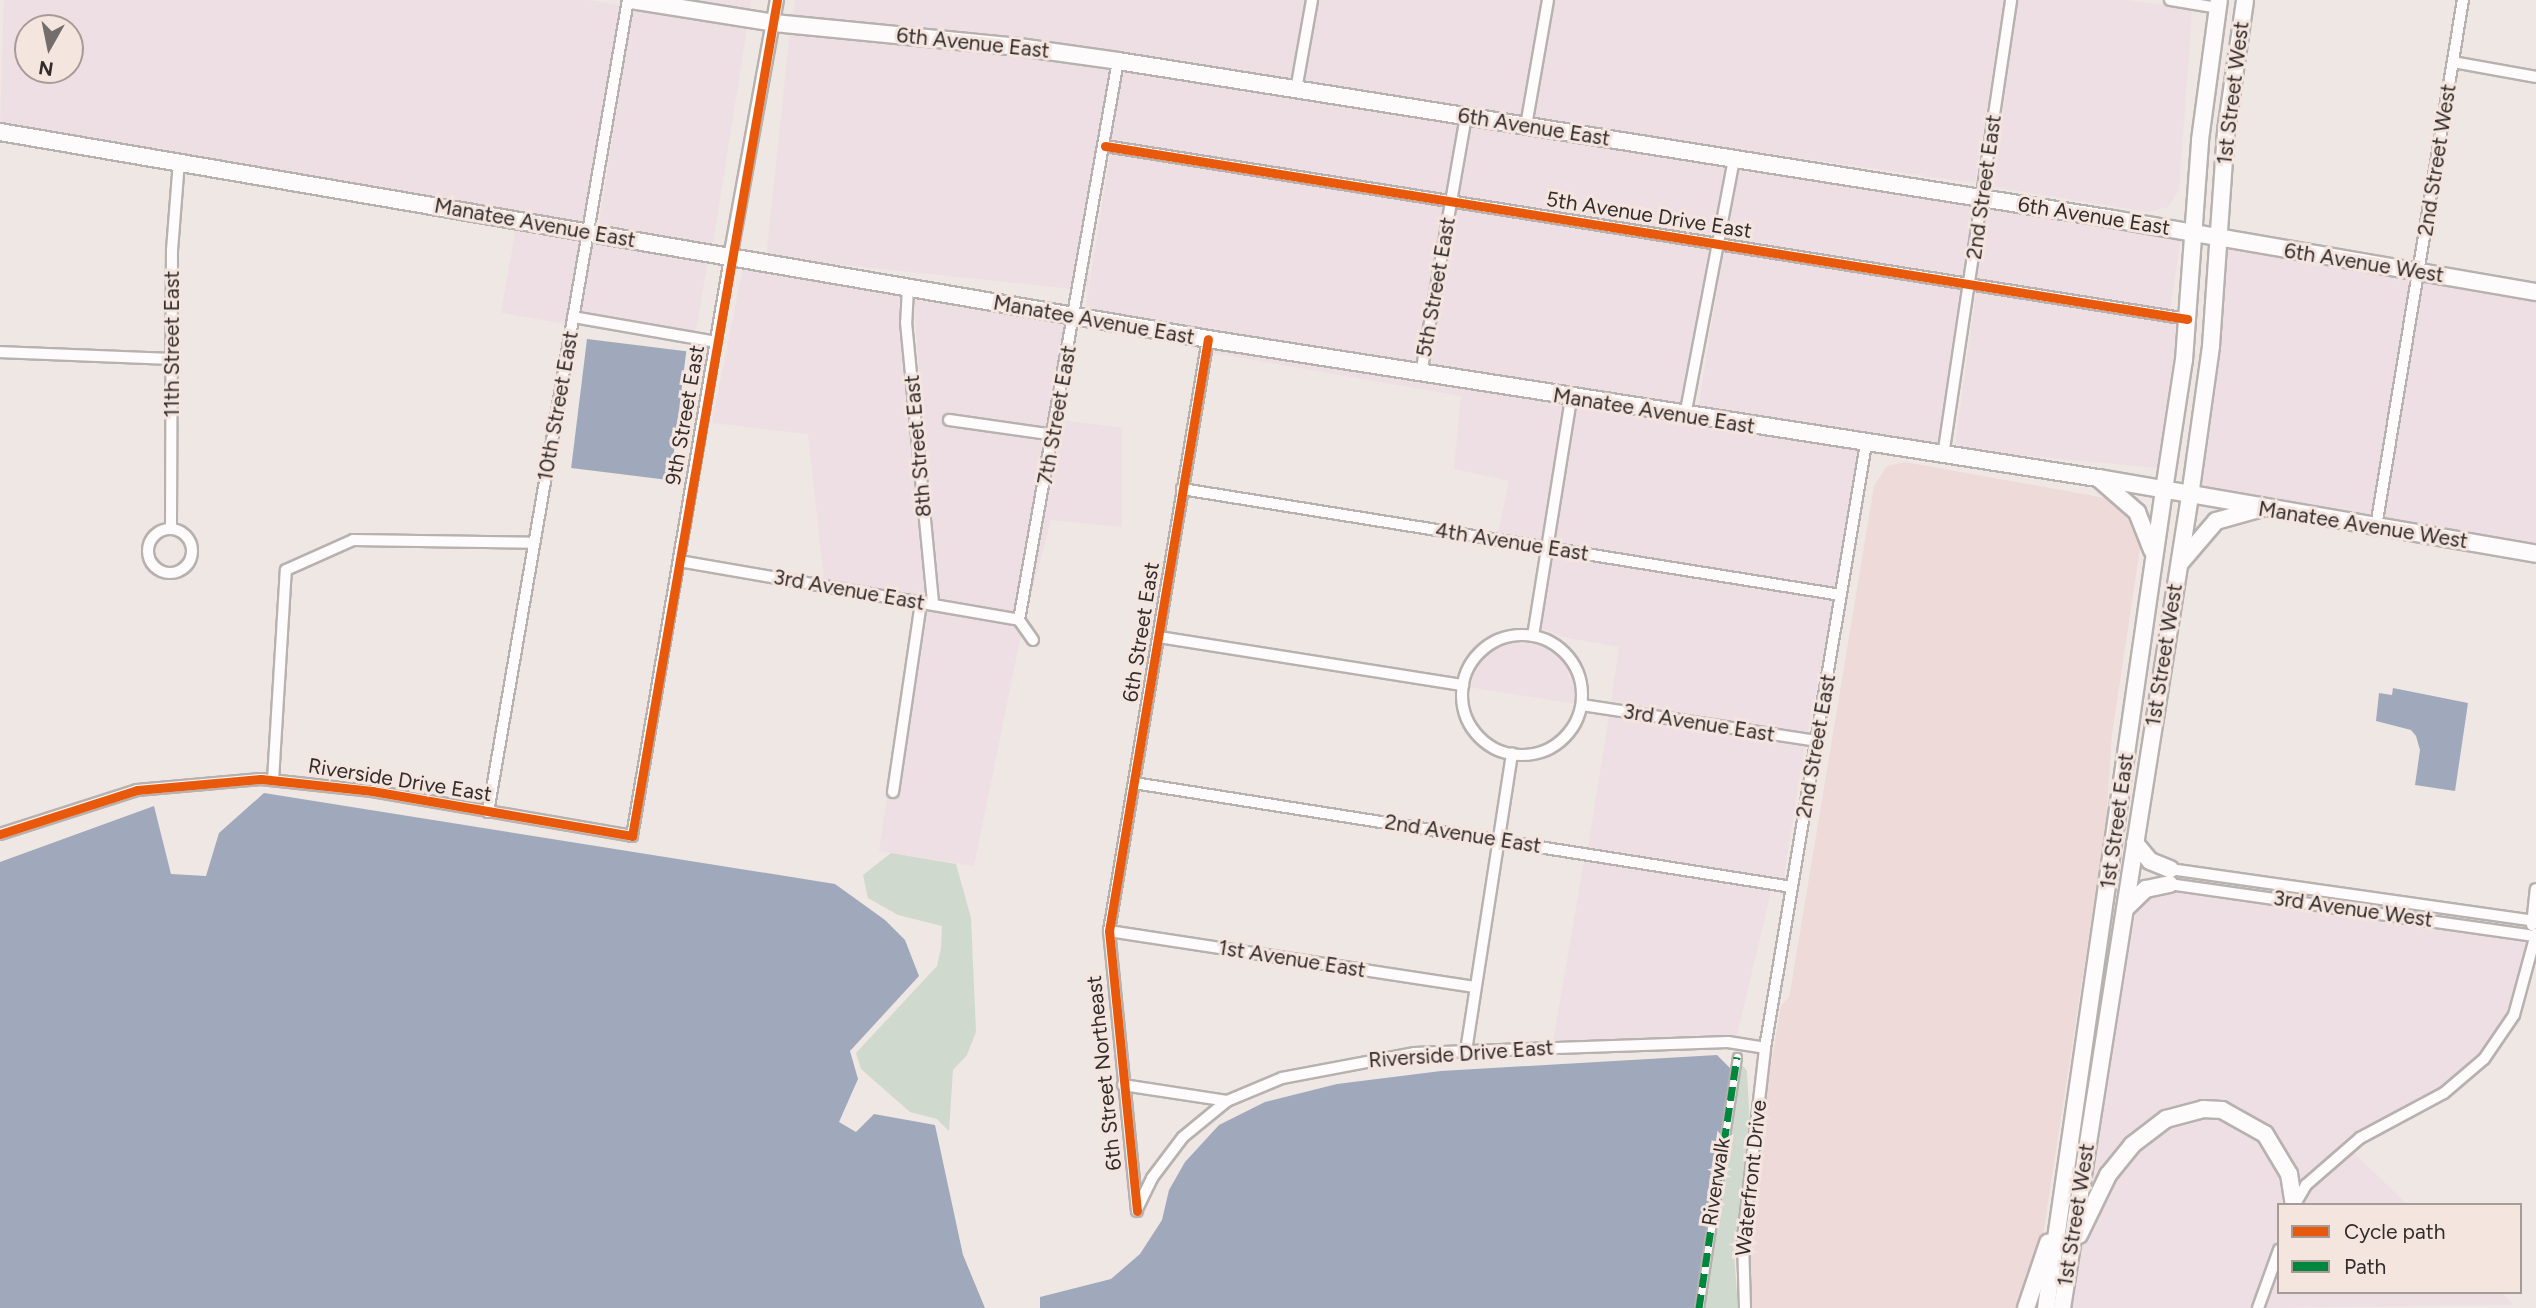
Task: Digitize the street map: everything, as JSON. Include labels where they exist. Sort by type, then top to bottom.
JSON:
[{"type":"main road","name":"6th Avenue East","points":[[629,0],[774,23],[1118,61],[2192,232]]},
{"type":"main road","name":"1st Street West","points":[[2062,1308],[2190,496],[2211,346],[2228,118],[2245,0]]},
{"type":"main road","name":"1st Street East","points":[[2046,1308],[2187,319],[2192,232],[2218,4]]},
{"type":"main road","name":"Manatee Avenue East","points":[[0,132],[1075,317],[1685,416],[2098,478],[2190,496]]},
{"type":"main road","name":"6th Avenue West","points":[[2192,232],[2536,292]]},
{"type":"main road","points":[[2098,478],[2140,515],[2154,556]]},
{"type":"main road","name":"Manatee Avenue West","points":[[2190,496],[2536,554]]},
{"type":"main road","points":[[2179,564],[2216,520],[2263,508]]},
{"type":"main road","points":[[2124,911],[2143,890],[2169,876],[2150,861],[2135,843]]},
{"type":"main road","points":[[2071,1253],[2119,1160],[2154,1126],[2185,1112],[2222,1110],[2265,1134],[2289,1174],[2294,1203]]},
{"type":"main road","points":[[2026,1308],[2064,1194]]},
{"type":"street","name":"10th Street East","points":[[488,812],[629,0]]},
{"type":"street","name":"9th Street East","points":[[632,836],[730,258],[777,0]]},
{"type":"street","points":[[1296,90],[1312,0]]},
{"type":"street","points":[[1526,126],[1548,0]]},
{"type":"street","name":"2nd Street East","points":[[1944,456],[2011,0]]},
{"type":"street","points":[[2170,0],[2218,4]]},
{"type":"street","name":"2nd Street West","points":[[2375,527],[2463,0]]},
{"type":"street","name":"7th Street East","points":[[1019,620],[1075,317],[1118,61]]},
{"type":"street","points":[[2453,62],[2536,77]]},
{"type":"street","name":"5th Street East","points":[[1421,374],[1466,117]]},
{"type":"street","name":"5th Avenue Drive East","points":[[1105,146],[2187,319]]},
{"type":"street","points":[[1685,416],[1734,159]]},
{"type":"street","name":"11th Street East","points":[[171,528],[172,250],[179,161]]},
{"type":"street","name":"8th Street East","points":[[908,288],[906,322],[933,604]]},
{"type":"street","points":[[573,317],[716,342]]},
{"type":"street","name":"6th Street East","points":[[1109,931],[1208,339]]},
{"type":"street","points":[[0,352],[173,359]]},
{"type":"street","points":[[1533,636],[1571,397]]},
{"type":"street","points":[[949,420],[1054,435]]},
{"type":"street","name":"2nd Street East","points":[[1765,1048],[1866,444]]},
{"type":"street","name":"4th Avenue East","points":[[1182,489],[1841,595]]},
{"type":"street","points":[[171,528],[188,538],[192,552],[187,565],[169,573],[151,563],[147,550],[152,537],[171,528]]},
{"type":"street","points":[[273,780],[286,570],[353,540],[534,543]]},
{"type":"street","name":"3rd Avenue East","points":[[679,561],[1019,620]]},
{"type":"street","points":[[893,792],[921,602]]},
{"type":"street","points":[[1019,620],[1032,640]]},
{"type":"street","points":[[1533,636],[1556,646],[1571,661],[1581,683],[1582,705],[1575,724],[1558,744],[1539,753],[1512,754],[1490,746],[1473,730],[1463,708],[1463,685],[1472,663],[1488,646],[1507,637],[1533,636]]},
{"type":"street","points":[[1159,637],[1463,685]]},
{"type":"street","name":"3rd Avenue East","points":[[1582,705],[1816,741]]},
{"type":"street","points":[[1466,1051],[1512,754]]},
{"type":"street","name":"Riverside Drive East","points":[[0,834],[137,790],[204,781],[273,780],[632,836]]},
{"type":"street","name":"2nd Avenue East","points":[[1134,783],[1792,887]]},
{"type":"street","name":"3rd Avenue West","points":[[2169,876],[2351,894],[2534,921]]},
{"type":"street","name":"3rd Avenue West","points":[[2169,876],[2352,910],[2536,935]]},
{"type":"street","points":[[2295,1203],[2306,1185],[2360,1138],[2437,1097],[2471,1071],[2501,1039],[2521,999],[2536,935],[2536,889]]},
{"type":"street","points":[[2351,894],[2352,910]]},
{"type":"street","name":"1st Avenue East","points":[[1109,931],[1475,987]]},
{"type":"street","name":"6th Street Northeast","points":[[1109,931],[1137,1211]]},
{"type":"street","name":"Riverside Drive East","points":[[1137,1211],[1169,1151],[1227,1101],[1282,1077],[1343,1063],[1466,1051],[1728,1042],[1765,1048]]},
{"type":"street","name":"Waterfront Drive","points":[[1745,1308],[1743,1239],[1765,1048]]},
{"type":"street","name":"Riverwalk","points":[[1699,1308],[1737,1057]]},
{"type":"street","points":[[1123,1085],[1227,1101]]},
{"type":"street","points":[[2258,1308],[2277,1256]]},
{"type":"shaded area","points":[[4,0],[588,0],[621,5],[583,224],[0,125]]},
{"type":"shaded area","points":[[677,0],[751,0],[750,12]]},
{"type":"shaded area","points":[[795,0],[1305,0],[1291,82],[1020,40],[793,17]]},
{"type":"shaded area","points":[[1318,0],[1542,0],[1521,118],[1303,84]]},
{"type":"shaded area","points":[[1554,0],[2004,0],[1975,183],[1533,120]]},
{"type":"shaded area","points":[[2017,0],[2129,0],[2192,10],[2179,190],[2168,207],[2148,212],[1993,187]]},
{"type":"shaded area","points":[[633,7],[748,25],[713,244],[598,226]]},
{"type":"shaded area","points":[[790,31],[1111,65],[1088,291],[766,257]]},
{"type":"shaded area","points":[[1123,69],[1459,122],[1447,194],[1112,141]]},
{"type":"shaded area","points":[[1471,125],[1727,166],[1716,236],[1460,195]]},
{"type":"shaded area","points":[[1110,154],[1444,207],[1419,364],[1085,311]]},
{"type":"shaded area","points":[[1739,166],[1975,203],[1964,275],[1728,238]]},
{"type":"shaded area","points":[[1987,205],[2182,236],[2170,310],[1975,279]]},
{"type":"shaded area","points":[[1456,209],[1711,249],[1686,408],[1431,368]]},
{"type":"shaded area","points":[[516,227],[580,238],[565,324],[501,313]]},
{"type":"shaded area","points":[[593,240],[708,260],[696,332],[580,312]]},
{"type":"shaded area","points":[[2227,246],[2412,279],[2369,521],[2184,488]]},
{"type":"shaded area","points":[[1723,252],[1963,290],[1938,449],[1698,411]]},
{"type":"shaded area","points":[[743,267],[901,294],[899,323],[926,596],[824,579],[808,434],[712,423]]},
{"type":"shaded area","points":[[2424,279],[2536,299],[2536,547],[2383,521]]},
{"type":"shaded area","points":[[1976,292],[2178,325],[2157,468],[1978,451],[1955,444]]},
{"type":"shaded area","points":[[913,296],[1067,323],[1049,427],[944,413],[942,426],[1046,441],[1014,612],[939,598]]},
{"type":"shaded area","points":[[1213,347],[1564,403],[1542,540],[1498,532],[1509,481],[1454,469],[1461,396],[1212,353]]},
{"type":"shaded area","points":[[1576,405],[1859,450],[1838,587],[1554,542]]},
{"type":"shaded area","points":[[1063,420],[1122,428],[1122,527],[1051,520],[1025,618]]},
{"type":"shaded area","points":[[1905,462],[2105,498],[2131,517],[2138,532],[2140,549],[2112,734],[2106,825],[2043,1235],[2021,1308],[1752,1308],[1749,1249],[1766,1094],[1781,1006],[1789,997],[1793,975],[1874,486],[1887,466]]},
{"type":"shaded area","points":[[1552,555],[1834,601],[1808,733],[1611,701],[1619,647],[1562,637],[1541,628]]},
{"type":"shaded area","points":[[926,610],[1015,627],[1021,635],[974,866],[879,851],[887,798],[899,799]]},
{"type":"shaded area","points":[[1510,642],[1540,644],[1562,657],[1574,679],[1576,704],[1468,687],[1484,656]]},
{"type":"shaded area","points":[[1609,715],[1805,746],[1784,878],[1588,847]]},
{"type":"shaded area","points":[[891,853],[956,864],[971,918],[976,1032],[967,1055],[953,1070],[949,1131],[937,1119],[910,1112],[861,1069],[856,1053],[937,966],[941,948],[942,926],[898,915],[868,898],[863,875]]},
{"type":"shaded area","points":[[1584,861],[1771,891],[1737,1036],[1553,1041]]},
{"type":"shaded area","points":[[2168,891],[2528,941],[2522,974],[2508,1013],[2480,1054],[2441,1087],[2357,1132],[2297,1186],[2284,1149],[2268,1128],[2225,1103],[2203,1102],[2164,1112],[2139,1129],[2127,1140],[2084,1210],[2110,1038],[2138,903]]},
{"type":"shaded area","points":[[1734,1054],[1747,1071],[1750,1129],[1734,1253],[1738,1308],[1695,1308]]},
{"type":"shaded area","points":[[2203,1116],[2221,1116],[2261,1139],[2283,1177],[2288,1203],[2277,1203],[2277,1237],[2252,1308],[2071,1308],[2077,1253],[2114,1179],[2136,1150],[2168,1125]]},
{"type":"shaded area","points":[[2353,1152],[2406,1203],[2303,1203],[2310,1189]]},
{"type":"shaded area","points":[[2277,1274],[2277,1294],[2503,1294],[2514,1305],[2265,1308]]},
{"type":"water","points":[[587,339],[686,351],[670,480],[571,468]]},
{"type":"water","points":[[2393,688],[2468,703],[2455,791],[2415,785],[2420,750],[2416,736],[2411,730],[2376,721],[2379,693],[2392,695]]},
{"type":"water","points":[[264,793],[835,884],[885,920],[905,940],[919,976],[850,1051],[858,1079],[839,1122],[856,1132],[874,1114],[935,1125],[963,1255],[985,1308],[0,1308],[0,862],[154,806],[171,874],[206,876],[219,833]]},
{"type":"water","points":[[1717,1055],[1731,1069],[1695,1308],[1040,1308],[1040,1297],[1111,1279],[1140,1254],[1162,1220],[1169,1190],[1185,1162],[1219,1125],[1265,1102],[1337,1084],[1441,1071]]},
{"type":"marked path","points":[[1699,1308],[1737,1057]]},
{"type":"cycle path","points":[[0,834],[137,790],[261,779],[372,791],[632,836],[777,0]]},
{"type":"cycle path","points":[[1105,146],[2187,319]]},
{"type":"cycle path","points":[[1137,1211],[1109,931],[1208,339]]}]
